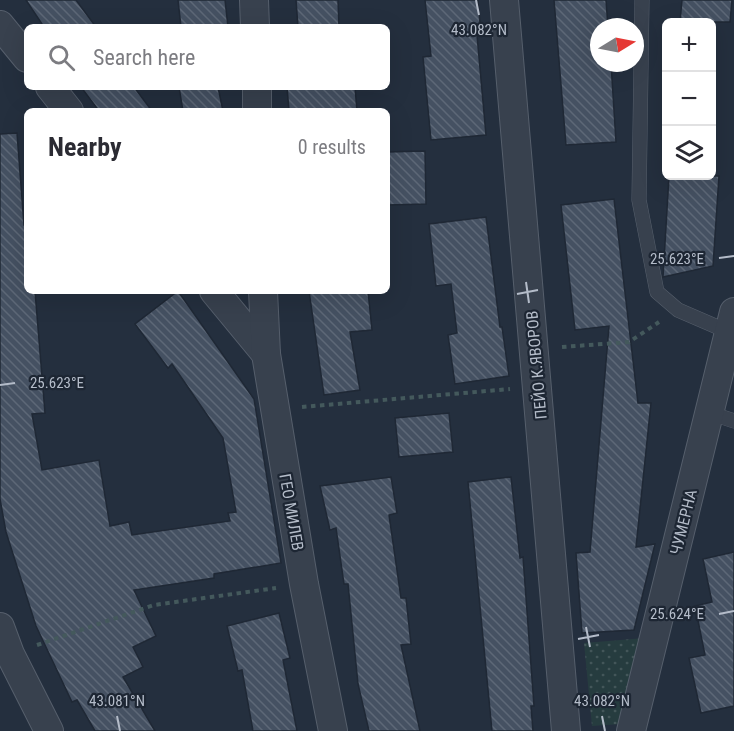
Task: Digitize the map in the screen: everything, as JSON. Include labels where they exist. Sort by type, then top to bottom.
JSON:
[{"type":"street","points":[[254,0],[255,24]]},
{"type":"street","name":"ПЕЙО К.ЯВОРОВ","points":[[504,0],[566,731]]},
{"type":"street","points":[[0,25],[24,54]]},
{"type":"street","points":[[52,90],[67,108]]},
{"type":"street","points":[[256,90],[257,108]]},
{"type":"street","points":[[216,294],[266,354]]},
{"type":"street","name":"ГЕО МИЛЕВ","points":[[263,294],[266,354],[304,584],[333,731]]},
{"type":"street","name":"ЧУМЕРНА","points":[[631,731],[722,417],[732,322]]},
{"type":"street","points":[[0,627],[10,654],[49,731]]},
{"type":"lane","points":[[642,0],[639,200],[657,292],[678,310],[732,322]]},
{"type":"path","points":[[534,349],[629,342],[678,310]]},
{"type":"path","points":[[275,410],[537,387]]},
{"type":"path","points":[[10,654],[154,605],[304,584]]},
{"type":"green space","points":[[645,638],[621,724],[592,726],[584,643]]},
{"type":"building","points":[[26,0],[76,0],[94,24],[42,24]]},
{"type":"building","points":[[178,0],[225,0],[228,24],[181,24]]},
{"type":"building","points":[[296,0],[338,0],[339,24],[298,24]]},
{"type":"building","points":[[425,0],[478,0],[481,35],[477,35],[486,135],[431,140],[423,57],[431,56]]},
{"type":"building","points":[[554,0],[606,0],[607,18],[590,18],[590,72],[612,72],[616,142],[566,145]]},
{"type":"building","points":[[682,0],[732,0],[730,22],[716,22],[716,18],[680,18]]},
{"type":"building","points":[[83,90],[136,90],[150,108],[97,108]]},
{"type":"building","points":[[180,90],[219,90],[222,108],[182,108]]},
{"type":"building","points":[[287,90],[355,90],[357,108],[289,108]]},
{"type":"building","points":[[17,133],[24,225],[24,294],[35,294],[45,413],[32,414],[42,470],[99,460],[110,526],[129,522],[132,535],[230,521],[228,513],[236,512],[223,438],[172,364],[168,368],[135,324],[174,294],[180,294],[254,399],[281,563],[214,574],[214,578],[134,590],[156,636],[133,647],[143,667],[123,677],[155,731],[95,731],[77,700],[72,702],[36,626],[6,532],[0,499],[0,134]]},
{"type":"building","points":[[425,151],[426,204],[390,205],[390,152]]},
{"type":"building","points":[[716,176],[719,176],[713,266],[663,277],[669,180],[716,180]]},
{"type":"building","points":[[614,199],[638,403],[651,403],[636,547],[655,544],[634,630],[582,633],[576,553],[590,552],[609,326],[575,330],[561,205]]},
{"type":"building","points":[[486,217],[500,327],[502,327],[509,376],[455,384],[448,335],[457,333],[451,284],[436,286],[429,224]]},
{"type":"building","points":[[309,294],[368,294],[372,330],[350,332],[360,390],[324,395]]},
{"type":"building","points":[[449,413],[453,452],[399,457],[395,418]]},
{"type":"building","points":[[391,477],[397,513],[389,515],[401,598],[406,598],[411,644],[401,645],[420,731],[369,731],[358,684],[348,584],[344,584],[336,528],[330,530],[320,486]]},
{"type":"building","points":[[511,477],[520,558],[523,557],[534,706],[531,706],[533,731],[492,731],[468,482]]},
{"type":"building","points":[[734,552],[734,706],[701,713],[689,658],[705,655],[695,606],[712,602],[703,559]]},
{"type":"building","points":[[279,613],[290,658],[283,660],[297,731],[253,731],[242,670],[238,671],[227,626]]}]
